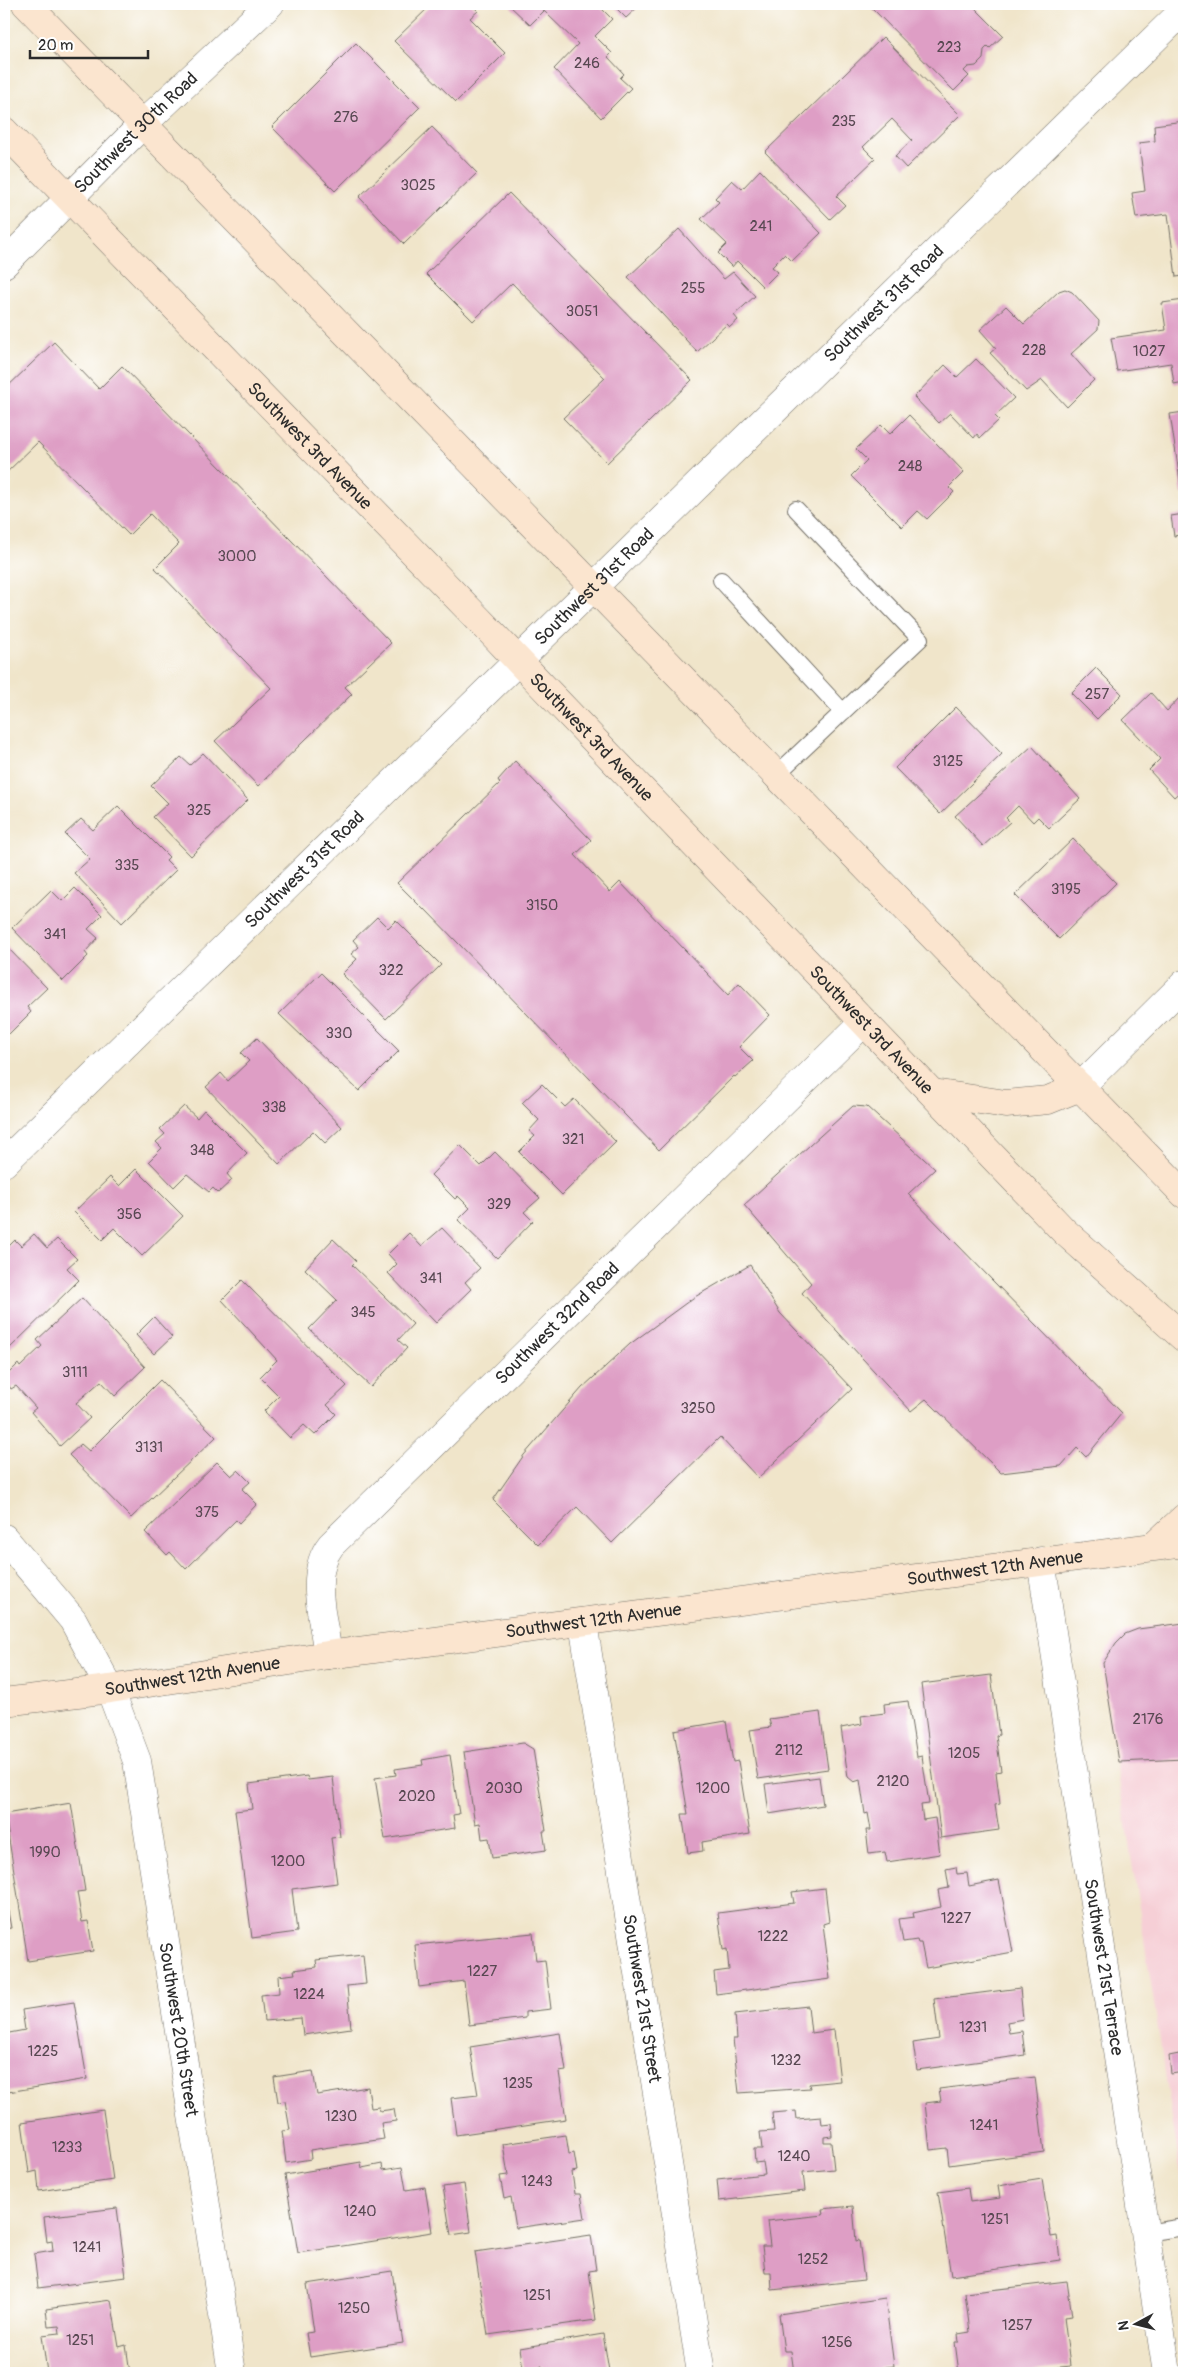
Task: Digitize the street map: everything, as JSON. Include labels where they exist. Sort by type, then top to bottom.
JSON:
[{"type":"main road","points":[[26,4],[595,586],[1184,1194]]},
{"type":"main road","name":"Southwest 3rd Avenue","points":[[4,131],[934,1093],[1064,1231],[1184,1338]]},
{"type":"main road","points":[[934,1093],[1006,1104],[1048,1100],[1080,1087]]},
{"type":"main road","points":[[1154,1546],[1184,1518]]},
{"type":"main road","name":"Southwest 12th Avenue","points":[[4,1702],[110,1689],[328,1655],[1184,1543]]},
{"type":"street","name":"Southwest 30th Road","points":[[4,264],[143,124],[270,4]]},
{"type":"street","name":"Southwest 31st Road","points":[[4,1163],[1184,10]]},
{"type":"street","points":[[1080,1087],[1184,984]]},
{"type":"street","name":"Southwest 32nd Road","points":[[328,1655],[318,1577],[322,1558],[331,1544],[864,1022]]},
{"type":"street","name":"Southwest 20th Street","points":[[4,1538],[73,1620],[110,1689],[137,1761],[232,2373]]},
{"type":"street","name":"Southwest 21st Terrace","points":[[1041,1561],[1167,2373]]},
{"type":"street","name":"Southwest 21st Street","points":[[583,1623],[701,2373]]},
{"type":"lane","points":[[777,774],[920,639],[796,509]]},
{"type":"lane","points":[[721,580],[843,712]]},
{"type":"lane","points":[[1146,2233],[1184,2227]]},
{"type":"shaded area","points":[[1184,1621],[1184,2194],[1101,1666],[1107,1650],[1119,1635],[1134,1627]]},
{"type":"building","points":[[432,4],[471,4],[478,11],[470,18],[505,53],[456,102],[394,41]]},
{"type":"building","points":[[508,4],[597,4],[612,19],[595,36],[612,53],[608,57],[624,74],[620,78],[631,88],[601,118],[554,69],[578,44],[544,11],[530,25]]},
{"type":"building","points":[[612,4],[641,4],[626,18]]},
{"type":"building","points":[[868,4],[971,4],[1003,36],[990,48],[988,46],[984,50],[983,59],[976,66],[968,67],[964,71],[969,76],[954,91]]},
{"type":"building","points":[[883,37],[960,115],[906,168],[895,156],[912,140],[892,119],[863,147],[875,159],[836,196],[845,205],[830,219],[765,152]]},
{"type":"building","points":[[356,43],[420,107],[335,191],[272,127]]},
{"type":"building","points":[[1184,121],[1184,276],[1176,277],[1168,214],[1136,218],[1132,193],[1145,191],[1139,143],[1155,141],[1154,125]]},
{"type":"building","points":[[432,127],[477,173],[404,244],[359,197]]},
{"type":"building","points":[[760,170],[821,233],[792,261],[785,254],[772,267],[778,272],[763,287],[737,261],[732,267],[718,253],[727,244],[701,219],[719,202],[715,198],[732,180],[742,189]]},
{"type":"building","points":[[509,193],[692,380],[607,463],[563,418],[605,378],[512,283],[473,321],[426,274]]},
{"type":"building","points":[[679,229],[724,279],[733,272],[755,296],[734,315],[738,320],[730,327],[727,324],[697,352],[628,277]]},
{"type":"building","points":[[1065,289],[1072,292],[1099,321],[1098,329],[1071,354],[1094,380],[1067,407],[1042,380],[1026,391],[990,353],[996,348],[980,330],[1006,306],[1024,324],[1059,291]]},
{"type":"building","points":[[1184,300],[1184,382],[1174,384],[1171,363],[1117,371],[1111,338],[1166,330],[1162,303]]},
{"type":"building","points":[[54,342],[99,389],[122,366],[391,643],[345,687],[352,694],[258,786],[215,741],[271,688],[155,568],[179,544],[150,514],[129,535],[38,442],[4,475],[4,390]]},
{"type":"building","points":[[976,359],[1014,398],[995,416],[999,420],[980,438],[977,434],[974,438],[950,413],[939,423],[914,397],[945,365],[957,377]]},
{"type":"building","points":[[1184,412],[1184,494],[1182,494],[1170,414]]},
{"type":"building","points":[[909,415],[964,472],[949,487],[954,492],[927,519],[918,511],[902,527],[851,476],[867,460],[856,449],[881,425],[890,434]]},
{"type":"building","points":[[1184,514],[1184,534],[1174,536],[1171,516]]},
{"type":"building","points":[[1096,668],[1122,694],[1097,719],[1071,693]]},
{"type":"building","points":[[1151,693],[1167,711],[1180,697],[1184,702],[1184,788],[1174,797],[1149,770],[1160,759],[1123,720]]},
{"type":"building","points":[[956,707],[1002,754],[940,814],[895,768]]},
{"type":"building","points":[[1032,746],[1080,799],[1049,828],[1038,817],[1033,822],[1018,806],[1006,818],[1010,822],[983,846],[955,816]]},
{"type":"building","points":[[203,753],[248,800],[191,856],[153,817],[168,803],[151,786],[181,757],[190,765]]},
{"type":"building","points":[[515,761],[591,840],[575,855],[610,892],[620,882],[728,995],[739,983],[770,1015],[739,1047],[753,1061],[734,1076],[659,1150],[425,909],[397,883],[500,783],[498,780]]},
{"type":"building","points":[[118,806],[169,857],[166,860],[176,870],[122,923],[74,873],[90,859],[65,834],[81,819],[93,830]]},
{"type":"building","points":[[1073,839],[1116,883],[1059,939],[1015,895]]},
{"type":"building","points":[[75,888],[102,915],[88,929],[98,938],[85,952],[88,956],[63,981],[12,928],[51,890],[62,901]]},
{"type":"building","points":[[377,917],[388,928],[396,920],[441,965],[386,1019],[342,974],[357,959],[351,954],[359,947],[353,940]]},
{"type":"building","points":[[4,944],[47,988],[27,1007],[31,1012],[4,1039]]},
{"type":"building","points":[[321,973],[399,1051],[359,1091],[279,1014]]},
{"type":"building","points":[[257,1038],[342,1127],[325,1143],[313,1131],[279,1164],[206,1087],[221,1073],[228,1081],[249,1061],[241,1053]]},
{"type":"building","points":[[542,1084],[565,1107],[574,1099],[616,1142],[562,1195],[519,1152],[535,1136],[529,1131],[539,1120],[522,1103]]},
{"type":"building","points":[[184,1106],[197,1118],[204,1110],[247,1153],[227,1174],[232,1180],[218,1193],[213,1188],[209,1192],[187,1174],[174,1187],[149,1161],[162,1148],[156,1142],[165,1134],[160,1129]]},
{"type":"building","points":[[853,1106],[867,1107],[935,1169],[908,1194],[1122,1413],[1086,1457],[1077,1448],[1061,1466],[1001,1473],[926,1399],[911,1411],[802,1293],[811,1283],[744,1205]]},
{"type":"building","points":[[460,1145],[481,1166],[495,1152],[540,1198],[524,1212],[533,1221],[497,1258],[458,1220],[470,1208],[458,1196],[455,1199],[431,1175]]},
{"type":"building","points":[[136,1169],[183,1216],[142,1256],[114,1228],[102,1240],[74,1212],[110,1177],[119,1186]]},
{"type":"building","points":[[442,1228],[480,1268],[465,1282],[471,1289],[436,1323],[388,1273],[397,1264],[388,1254],[409,1233],[421,1246]]},
{"type":"building","points":[[34,1234],[47,1248],[57,1239],[77,1259],[67,1268],[79,1280],[6,1352],[8,1354],[4,1359],[4,1251],[15,1240],[21,1246]]},
{"type":"building","points":[[333,1239],[356,1261],[352,1265],[413,1324],[398,1340],[407,1348],[371,1387],[309,1329],[337,1300],[305,1269]]},
{"type":"building","points":[[750,1265],[780,1313],[852,1389],[758,1478],[720,1437],[612,1543],[577,1507],[538,1545],[493,1500],[524,1455],[582,1388],[630,1344],[693,1298]]},
{"type":"building","points":[[242,1280],[347,1386],[327,1405],[336,1414],[315,1435],[304,1425],[290,1438],[264,1411],[279,1396],[260,1377],[277,1360],[222,1300]]},
{"type":"building","points":[[82,1298],[145,1367],[115,1396],[101,1381],[76,1403],[90,1418],[60,1446],[31,1412],[36,1408],[16,1386],[11,1389],[4,1378],[18,1364],[20,1367],[42,1346],[37,1340]]},
{"type":"building","points":[[154,1317],[172,1337],[154,1354],[136,1335]]},
{"type":"building","points":[[160,1380],[216,1437],[131,1518],[69,1455],[81,1444],[89,1451]]},
{"type":"building","points":[[217,1462],[231,1476],[238,1470],[250,1482],[242,1489],[257,1504],[239,1523],[236,1520],[186,1569],[170,1552],[167,1555],[145,1532]]},
{"type":"building","points":[[1184,1623],[1184,1759],[1119,1762],[1103,1663],[1116,1643],[1125,1634],[1138,1629]]},
{"type":"building","points":[[991,1675],[999,1735],[996,1736],[1001,1771],[996,1772],[1000,1804],[995,1805],[999,1830],[941,1838],[921,1684]]},
{"type":"building","points":[[908,1701],[917,1757],[922,1756],[929,1804],[921,1805],[923,1820],[935,1818],[940,1854],[887,1862],[885,1852],[869,1854],[866,1830],[871,1830],[868,1813],[865,1814],[860,1780],[854,1782],[848,1777],[841,1728],[862,1724],[861,1716],[885,1713],[884,1704]]},
{"type":"building","points":[[820,1712],[828,1769],[758,1779],[750,1730],[771,1727],[769,1719]]},
{"type":"building","points":[[726,1721],[733,1762],[738,1761],[750,1834],[702,1842],[703,1851],[688,1853],[682,1814],[688,1814],[674,1730]]},
{"type":"building","points":[[523,1743],[533,1749],[546,1831],[543,1831],[546,1850],[492,1858],[489,1838],[482,1839],[480,1823],[475,1824],[464,1752]]},
{"type":"building","points":[[450,1755],[459,1814],[453,1815],[455,1828],[385,1839],[375,1778],[396,1775],[395,1769],[423,1765],[422,1760]]},
{"type":"building","points":[[307,1776],[308,1780],[333,1777],[340,1837],[331,1838],[337,1883],[292,1889],[297,1932],[252,1938],[235,1811],[252,1809],[249,1784]]},
{"type":"building","points":[[819,1777],[823,1805],[769,1814],[765,1784]]},
{"type":"building","points":[[71,1803],[85,1891],[77,1892],[82,1922],[88,1921],[93,1951],[28,1961],[5,1814]]},
{"type":"building","points":[[956,1867],[957,1874],[967,1873],[969,1886],[999,1880],[1013,1952],[926,1968],[921,1943],[918,1943],[917,1940],[903,1942],[899,1919],[914,1917],[913,1913],[941,1907],[938,1890],[949,1888],[946,1869]]},
{"type":"building","points":[[825,1888],[829,1922],[823,1924],[830,1979],[716,1994],[714,1972],[729,1970],[727,1949],[723,1950],[718,1913],[794,1903],[792,1892]]},
{"type":"building","points":[[4,1889],[11,1928],[4,1929]]},
{"type":"building","points":[[533,1933],[536,1961],[545,1960],[551,2009],[525,2012],[525,2018],[469,2025],[464,1981],[419,1987],[415,1945]]},
{"type":"building","points":[[363,1955],[366,1984],[347,1986],[351,2028],[303,2035],[301,2018],[264,2021],[261,1995],[279,1993],[278,1976],[295,1974],[294,1970],[317,1967],[316,1960]]},
{"type":"building","points":[[1020,1988],[1023,2019],[1007,2022],[1009,2033],[1022,2031],[1025,2055],[917,2070],[913,2043],[939,2039],[934,1999]]},
{"type":"building","points":[[74,2002],[87,2079],[8,2092],[4,2068],[4,2034],[25,2030],[22,2010]]},
{"type":"building","points":[[808,2006],[811,2033],[834,2030],[840,2081],[809,2084],[810,2088],[739,2093],[733,2039],[737,2039],[735,2014]]},
{"type":"building","points":[[560,2033],[566,2071],[559,2072],[566,2119],[456,2135],[451,2098],[478,2095],[470,2047]]},
{"type":"building","points":[[1184,2053],[1184,2072],[1171,2074],[1169,2056]]},
{"type":"building","points":[[313,2071],[317,2095],[368,2087],[371,2108],[379,2107],[380,2111],[394,2109],[396,2121],[381,2123],[384,2139],[310,2150],[311,2159],[286,2163],[282,2131],[290,2130],[285,2101],[278,2102],[274,2077]]},
{"type":"building","points":[[1035,2077],[1044,2152],[949,2165],[947,2148],[930,2150],[925,2103],[941,2101],[939,2089]]},
{"type":"building","points":[[103,2110],[113,2180],[39,2191],[37,2171],[29,2173],[22,2122]]},
{"type":"building","points":[[796,2111],[797,2119],[821,2117],[822,2124],[831,2123],[832,2136],[824,2137],[824,2142],[831,2142],[834,2169],[803,2172],[805,2191],[719,2201],[717,2179],[765,2174],[763,2162],[755,2163],[754,2149],[762,2149],[760,2132],[774,2131],[772,2113]]},
{"type":"building","points":[[566,2135],[569,2154],[574,2153],[577,2171],[572,2172],[575,2194],[581,2194],[585,2218],[516,2228],[511,2197],[504,2199],[500,2176],[508,2175],[503,2144]]},
{"type":"building","points":[[361,2162],[362,2168],[382,2164],[383,2170],[402,2167],[406,2190],[425,2187],[432,2232],[298,2253],[285,2175]]},
{"type":"building","points":[[1042,2179],[1051,2237],[1057,2236],[1060,2260],[951,2276],[938,2192],[968,2188],[970,2202],[1000,2198],[998,2186]]},
{"type":"building","points":[[464,2184],[471,2232],[451,2235],[443,2187]]},
{"type":"building","points":[[853,2206],[856,2241],[859,2240],[864,2280],[772,2290],[771,2272],[765,2272],[762,2246],[770,2246],[767,2221],[823,2215],[822,2209]]},
{"type":"building","points":[[117,2208],[126,2277],[38,2288],[34,2254],[53,2251],[52,2241],[47,2242],[44,2217]]},
{"type":"building","points":[[591,2235],[596,2270],[589,2271],[596,2320],[488,2335],[475,2252]]},
{"type":"building","points":[[392,2271],[403,2343],[310,2357],[306,2333],[314,2332],[307,2284]]},
{"type":"building","points":[[1067,2281],[1072,2316],[1064,2317],[1070,2366],[1005,2373],[959,2373],[955,2342],[959,2342],[958,2334],[970,2332],[965,2293]]},
{"type":"building","points":[[885,2298],[894,2366],[879,2368],[880,2373],[794,2373],[791,2351],[784,2351],[779,2314]]},
{"type":"building","points":[[111,2300],[119,2347],[126,2345],[130,2373],[47,2373],[42,2335],[60,2333],[59,2326],[48,2327],[46,2309]]},
{"type":"building","points":[[603,2334],[609,2371],[602,2371],[603,2373],[544,2373],[542,2366],[523,2369],[520,2348]]}]
